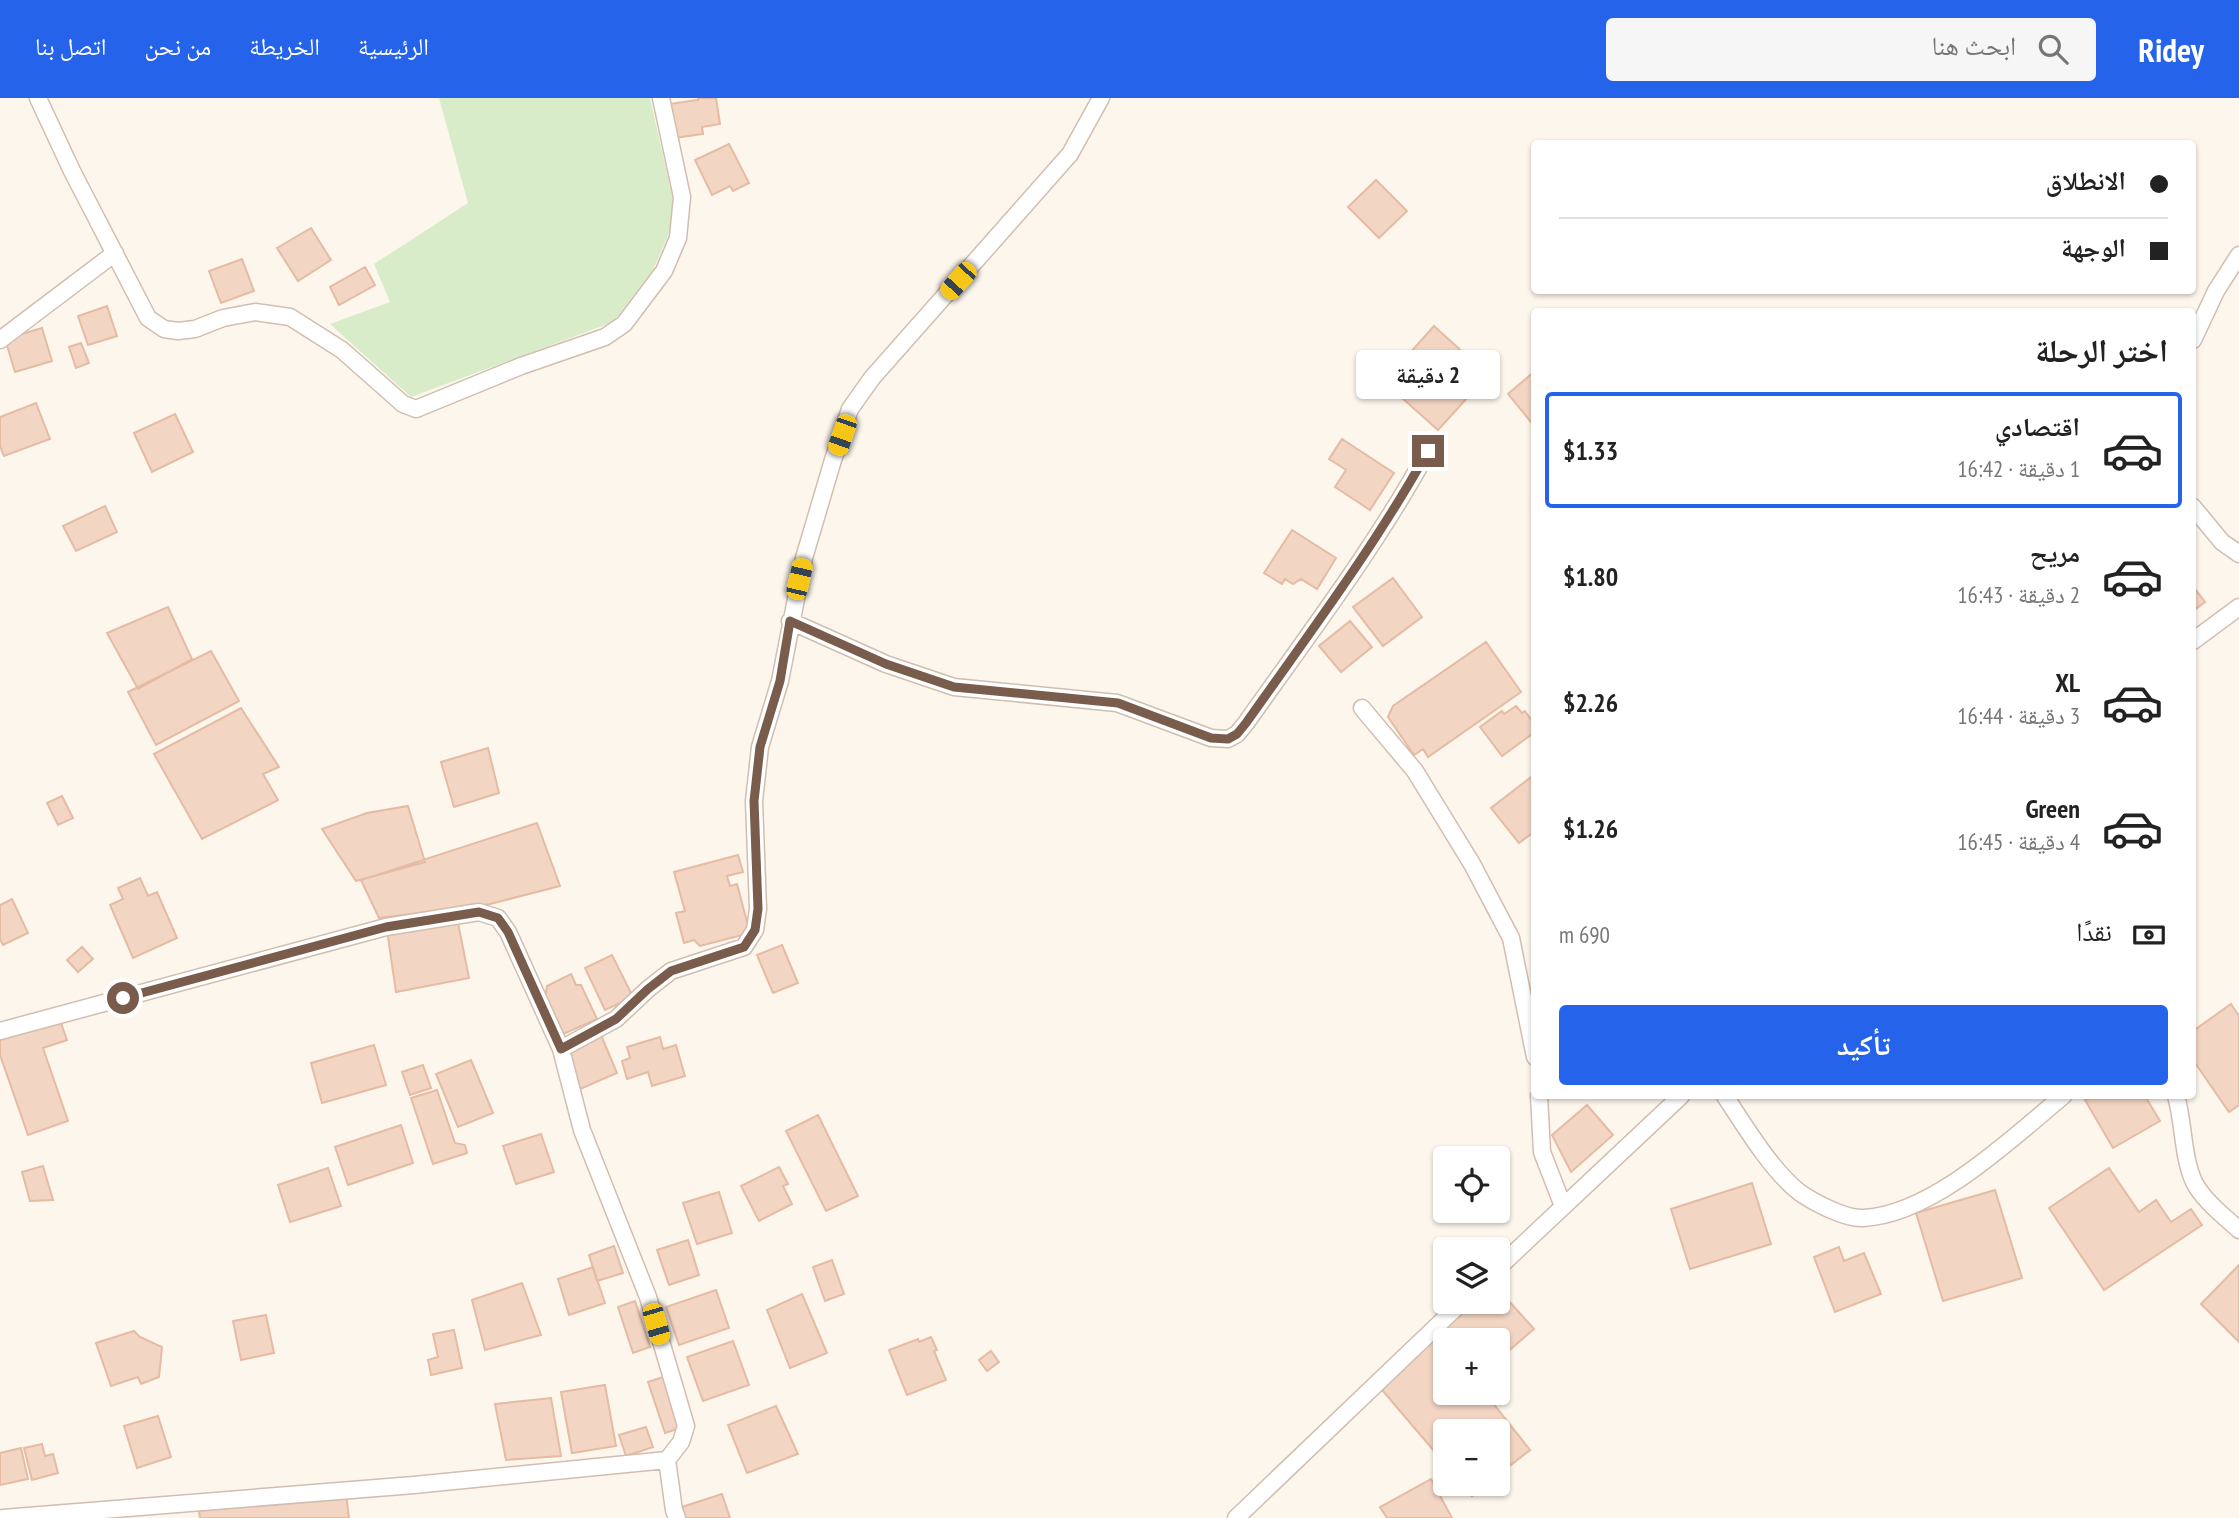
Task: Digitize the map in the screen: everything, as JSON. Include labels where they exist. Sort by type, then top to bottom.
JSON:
[{"type":"street","points":[[38,98],[72,172],[148,318],[164,329],[178,331],[195,329],[223,318],[255,312],[290,317],[342,350],[403,404],[416,409],[521,366],[605,337],[624,324],[664,271],[678,237],[682,197],[661,98]]},
{"type":"street","points":[[561,1049],[616,1019],[671,971],[744,947],[755,930],[758,909],[754,801],[760,747],[780,681],[804,558],[850,409],[872,378],[1070,154],[1101,98]]},
{"type":"street","points":[[0,340],[115,253]]},
{"type":"street","points":[[2196,334],[2216,291],[2239,255]]},
{"type":"street","points":[[790,621],[886,664],[954,687],[1118,703],[1211,738],[1228,739],[1237,734],[1246,723],[1322,614],[1411,482],[1428,451]]},
{"type":"street","points":[[2196,511],[2222,542],[2239,554]]},
{"type":"street","points":[[2196,638],[2239,607]]},
{"type":"street","points":[[1362,708],[1415,771],[1472,864],[1511,938],[1531,1037]]},
{"type":"street","points":[[0,1031],[386,927],[479,912],[498,918],[508,932],[561,1049],[582,1130],[648,1297],[686,1426],[681,1442],[667,1460],[677,1518]]},
{"type":"street","points":[[1539,1099],[1542,1152],[1563,1206]]},
{"type":"street","points":[[1510,1257],[1678,1099]]},
{"type":"street","points":[[1727,1099],[1762,1151],[1798,1191],[1827,1208],[1860,1219],[1896,1213],[1941,1191],[2059,1099]]},
{"type":"street","points":[[2176,1099],[2185,1151],[2194,1183],[2239,1230]]},
{"type":"street","points":[[1236,1518],[1449,1314]]},
{"type":"street","points":[[4,1518],[414,1485],[667,1460]]},
{"type":"green space","points":[[439,98],[650,98],[673,200],[671,229],[653,270],[613,322],[411,397],[330,324],[390,302],[374,264],[468,203]]},
{"type":"building","points":[[698,98],[716,98],[720,124],[702,127],[703,134],[674,138],[669,104]]},
{"type":"building","points":[[729,144],[749,183],[733,191],[730,186],[712,195],[695,160]]},
{"type":"building","points":[[1376,180],[1407,211],[1379,238],[1348,207]]},
{"type":"building","points":[[311,228],[331,260],[298,281],[277,248]]},
{"type":"building","points":[[242,259],[254,291],[221,303],[209,271]]},
{"type":"building","points":[[365,267],[375,285],[339,305],[330,287]]},
{"type":"building","points":[[107,306],[117,336],[88,345],[78,316]]},
{"type":"building","points":[[1434,326],[1488,375],[1438,430],[1384,382]]},
{"type":"building","points":[[42,328],[52,361],[15,372],[5,339]]},
{"type":"building","points":[[81,343],[89,363],[76,368],[69,347]]},
{"type":"building","points":[[1531,374],[1531,422],[1508,394]]},
{"type":"building","points":[[36,403],[50,439],[4,456],[0,446],[0,417]]},
{"type":"building","points":[[175,414],[193,452],[152,472],[134,433]]},
{"type":"building","points":[[1342,439],[1394,473],[1370,510],[1335,487],[1346,470],[1329,459]]},
{"type":"building","points":[[105,506],[117,532],[76,551],[63,526]]},
{"type":"building","points":[[1292,530],[1336,558],[1317,589],[1301,579],[1293,584],[1285,579],[1282,584],[1264,573]]},
{"type":"building","points":[[1393,578],[1422,617],[1383,646],[1353,607]]},
{"type":"building","points":[[2196,590],[2205,602],[2196,609]]},
{"type":"building","points":[[168,607],[192,659],[138,689],[107,633]]},
{"type":"building","points":[[1350,621],[1372,647],[1341,672],[1319,646]]},
{"type":"building","points":[[1486,642],[1521,692],[1428,757],[1423,749],[1414,755],[1388,717],[1393,706]]},
{"type":"building","points":[[211,651],[239,701],[156,745],[128,692]]},
{"type":"building","points":[[1516,706],[1522,713],[1525,711],[1531,719],[1531,735],[1502,756],[1480,727],[1502,711],[1504,714]]},
{"type":"building","points":[[241,708],[279,767],[263,774],[278,800],[202,839],[154,754]]},
{"type":"building","points":[[488,748],[499,793],[454,807],[441,762]]},
{"type":"building","points":[[1531,777],[1531,834],[1519,843],[1491,808]]},
{"type":"building","points":[[62,796],[73,818],[58,825],[47,803]]},
{"type":"building","points":[[408,806],[425,862],[356,881],[322,829],[367,813]]},
{"type":"building","points":[[537,823],[560,886],[490,904],[379,918],[361,880]]},
{"type":"building","points":[[738,855],[743,872],[727,876],[730,886],[737,884],[750,933],[700,946],[694,940],[684,943],[676,913],[685,911],[674,872]]},
{"type":"building","points":[[140,878],[148,896],[157,892],[177,938],[133,958],[110,905],[123,899],[118,888]]},
{"type":"building","points":[[12,899],[28,933],[3,945],[0,939],[0,905]]},
{"type":"building","points":[[457,918],[469,978],[396,992],[387,930]]},
{"type":"building","points":[[782,945],[798,983],[773,993],[757,955]]},
{"type":"building","points":[[82,947],[93,959],[78,972],[67,960]]},
{"type":"building","points":[[612,955],[633,997],[605,1010],[585,968]]},
{"type":"building","points":[[571,974],[576,985],[581,985],[597,1019],[561,1035],[545,999],[547,986]]},
{"type":"building","points":[[2231,1004],[2239,1016],[2239,1105],[2229,1112],[2196,1064],[2196,1029]]},
{"type":"building","points":[[60,1020],[67,1040],[43,1048],[68,1121],[28,1135],[0,1055],[0,1040]]},
{"type":"building","points":[[601,1035],[617,1073],[578,1090],[562,1052]]},
{"type":"building","points":[[660,1037],[663,1049],[676,1045],[685,1076],[652,1086],[648,1072],[627,1079],[622,1061],[630,1058],[627,1047]]},
{"type":"building","points":[[374,1045],[386,1085],[322,1103],[311,1063]]},
{"type":"building","points":[[471,1060],[493,1113],[458,1127],[436,1074]]},
{"type":"building","points":[[423,1065],[431,1088],[410,1095],[402,1072]]},
{"type":"building","points":[[437,1090],[455,1143],[465,1145],[467,1153],[433,1164],[411,1098]]},
{"type":"building","points":[[2147,1099],[2160,1121],[2113,1148],[2085,1100]]},
{"type":"building","points":[[1587,1105],[1613,1135],[1571,1172],[1552,1135]]},
{"type":"building","points":[[818,1115],[858,1196],[826,1211],[786,1131]]},
{"type":"building","points":[[401,1125],[413,1163],[348,1185],[335,1147]]},
{"type":"building","points":[[541,1134],[554,1172],[516,1184],[503,1146]]},
{"type":"building","points":[[43,1166],[53,1200],[30,1201],[22,1172]]},
{"type":"building","points":[[779,1167],[788,1184],[783,1186],[792,1204],[759,1221],[741,1186]]},
{"type":"building","points":[[328,1168],[341,1206],[290,1222],[278,1185]]},
{"type":"building","points":[[2109,1168],[2139,1212],[2156,1200],[2171,1222],[2191,1209],[2202,1225],[2104,1290],[2049,1208]]},
{"type":"building","points":[[1752,1183],[1771,1244],[1690,1269],[1671,1209]]},
{"type":"building","points":[[1995,1190],[2022,1278],[1943,1301],[1916,1213]]},
{"type":"building","points":[[719,1192],[732,1233],[697,1244],[683,1203]]},
{"type":"building","points":[[688,1240],[699,1275],[669,1285],[657,1250]]},
{"type":"building","points":[[614,1246],[623,1273],[597,1281],[589,1255]]},
{"type":"building","points":[[1839,1247],[1844,1261],[1864,1253],[1881,1294],[1835,1312],[1814,1257]]},
{"type":"building","points":[[832,1260],[844,1294],[825,1301],[813,1267]]},
{"type":"building","points":[[2239,1265],[2239,1342],[2201,1304]]},
{"type":"building","points":[[593,1267],[605,1303],[569,1315],[558,1279]]},
{"type":"building","points":[[522,1283],[541,1335],[485,1350],[472,1300]]},
{"type":"building","points":[[716,1290],[729,1328],[679,1345],[666,1307]]},
{"type":"building","points":[[802,1294],[827,1353],[790,1368],[767,1310]]},
{"type":"building","points":[[635,1301],[650,1347],[633,1353],[618,1307]]},
{"type":"building","points":[[1510,1302],[1534,1329],[1510,1350],[1510,1328],[1441,1328],[1456,1314],[1510,1314]]},
{"type":"building","points":[[266,1315],[274,1353],[241,1360],[233,1321]]},
{"type":"building","points":[[454,1330],[462,1368],[431,1375],[428,1360],[438,1357],[433,1334]]},
{"type":"building","points":[[134,1331],[140,1337],[162,1347],[159,1377],[141,1384],[138,1377],[111,1386],[96,1343]]},
{"type":"building","points":[[1433,1335],[1433,1405],[1494,1405],[1506,1419],[1433,1419],[1433,1450],[1377,1384]]},
{"type":"building","points":[[931,1337],[946,1380],[907,1395],[889,1350]]},
{"type":"building","points":[[733,1341],[749,1385],[703,1401],[687,1357]]},
{"type":"building","points":[[991,1351],[999,1362],[987,1371],[979,1360]]},
{"type":"building","points":[[669,1375],[686,1426],[665,1433],[648,1382]]},
{"type":"building","points":[[605,1385],[616,1446],[572,1453],[561,1392]]},
{"type":"building","points":[[551,1398],[561,1456],[506,1460],[495,1404]]},
{"type":"building","points":[[776,1406],[798,1454],[747,1473],[728,1425]]},
{"type":"building","points":[[158,1416],[171,1457],[137,1468],[124,1426]]},
{"type":"building","points":[[1510,1425],[1530,1450],[1510,1466]]},
{"type":"building","points":[[646,1427],[653,1447],[626,1456],[619,1435]]},
{"type":"building","points":[[42,1444],[45,1456],[53,1454],[58,1473],[32,1480],[24,1448]]},
{"type":"building","points":[[21,1448],[28,1479],[0,1485],[0,1453]]},
{"type":"building","points":[[1431,1479],[1433,1496],[1440,1496],[1452,1518],[1387,1518],[1380,1507]]},
{"type":"building","points":[[346,1493],[349,1518],[200,1518],[199,1511]]},
{"type":"building","points":[[722,1494],[730,1518],[686,1518],[682,1507]]},
{"type":"route","points":[[123,998],[386,927],[479,912],[498,918],[508,932],[561,1049],[616,1019],[671,971],[744,947],[755,930],[758,909],[754,801],[760,747],[780,681],[790,621],[886,664],[954,687],[1118,703],[1211,738],[1228,739],[1237,734],[1246,723],[1322,614],[1411,482],[1428,451]]}]
